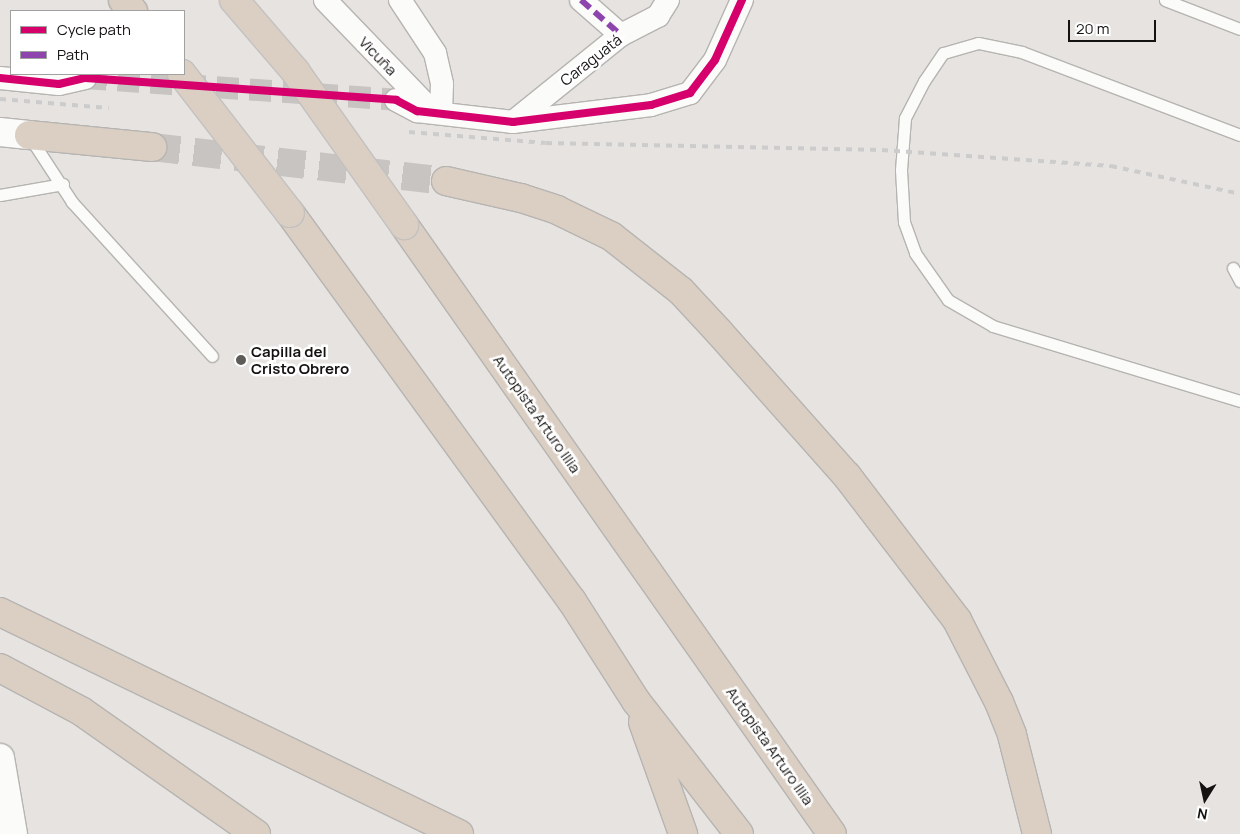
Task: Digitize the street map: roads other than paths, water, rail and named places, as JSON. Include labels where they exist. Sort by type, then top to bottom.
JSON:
[{"type":"highway","points":[[123,0],[131,10]]},
{"type":"highway","name":"Autopista Arturo Illia","points":[[234,0],[294,71],[832,834]]},
{"type":"highway","points":[[183,75],[290,213],[572,602],[636,701],[739,834]]},
{"type":"highway","points":[[29,135],[152,147]]},
{"type":"highway","points":[[446,181],[521,198],[556,210],[611,236],[681,292],[725,339],[847,476],[957,620],[999,702],[1012,735],[1037,834]]},
{"type":"highway","points":[[0,612],[459,834]]},
{"type":"highway","points":[[0,668],[81,711],[256,834]]},
{"type":"highway","points":[[636,701],[682,834]]},
{"type":"main road","points":[[0,132],[29,135]]},
{"type":"main road","points":[[0,758],[13,834]]},
{"type":"street","name":"Vicuña","points":[[325,0],[436,112]]},
{"type":"street","points":[[400,0],[435,53],[442,84],[436,112]]},
{"type":"street","points":[[581,0],[621,35]]},
{"type":"street","name":"Caraguatá","points":[[513,122],[621,35],[658,16],[668,0]]},
{"type":"street","points":[[396,100],[417,111],[513,122],[651,105],[690,93],[715,60],[742,0]]},
{"type":"street","points":[[0,78],[59,84],[85,78]]},
{"type":"lane","points":[[1165,0],[1240,29]]},
{"type":"lane","points":[[1240,135],[1022,52],[978,43],[944,54],[924,81],[905,118],[901,170],[904,222],[915,253],[948,300],[993,326],[1240,401]]},
{"type":"lane","points":[[29,135],[63,184],[72,202],[212,356]]},
{"type":"lane","points":[[0,195],[63,184]]},
{"type":"lane","points":[[1233,268],[1240,280]]},
{"type":"tunnel","points":[[85,78],[396,100]]},
{"type":"tunnel","points":[[152,147],[446,181]]},
{"type":"railway","points":[[0,99],[109,108]]},
{"type":"railway","points":[[409,132],[546,143],[882,150],[1111,166],[1240,194]]},
{"type":"place","name":"Capilla del Cristo Obrero","points":[[241,360]]}]
